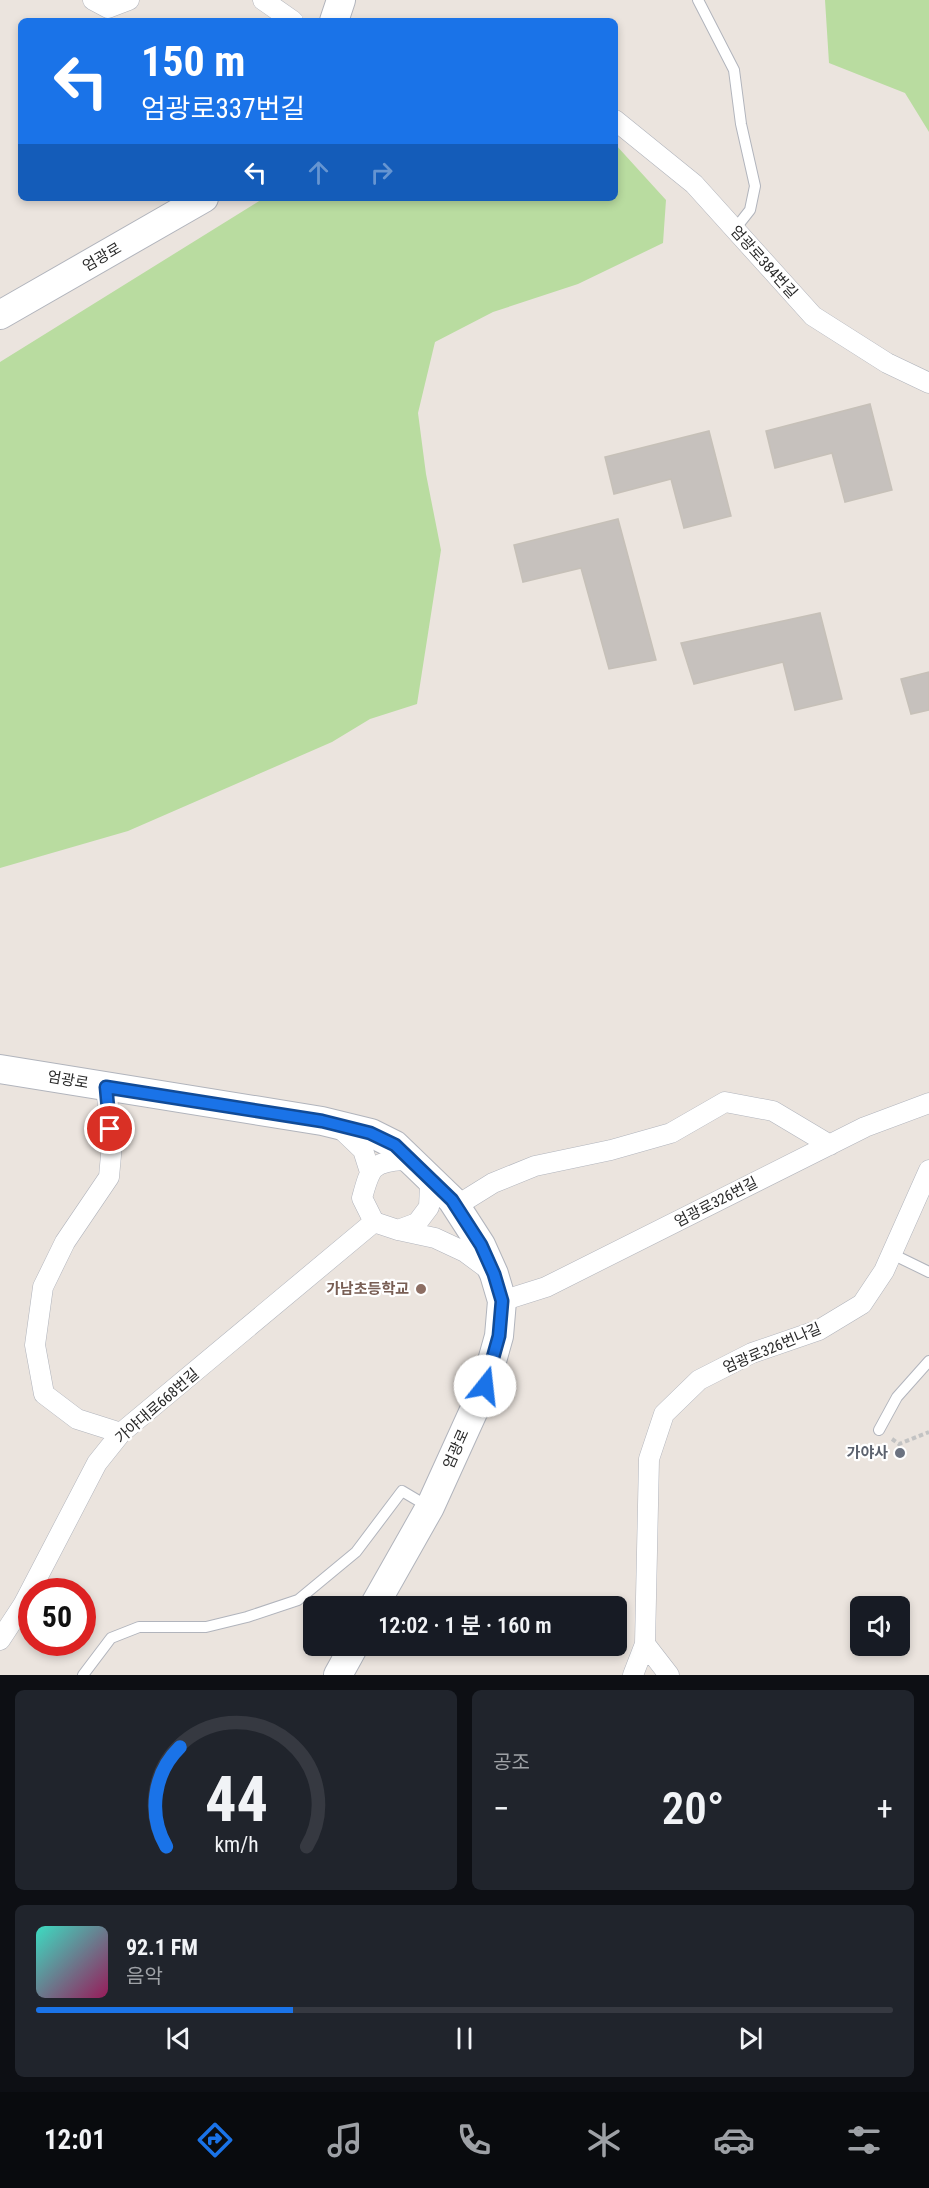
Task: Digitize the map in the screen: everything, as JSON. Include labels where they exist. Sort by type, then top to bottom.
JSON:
[{"type":"main road","points":[[335,18],[341,0]]},
{"type":"main road","name":"엄광로","points":[[0,315],[199,201]]},
{"type":"main road","name":"엄광로","points":[[0,1069],[263,1111],[370,1133],[395,1145],[452,1200],[481,1245],[494,1274],[502,1301],[499,1336],[485,1386],[430,1507],[381,1596]]},
{"type":"main road","points":[[338,1675],[348,1656]]},
{"type":"street","points":[[93,0],[108,8],[129,0]]},
{"type":"street","points":[[263,0],[289,18]]},
{"type":"street","name":"엄광로384번길","points":[[618,122],[694,184],[813,316],[887,363],[929,383]]},
{"type":"street","points":[[106,1087],[112,1144],[109,1177],[65,1242],[43,1287],[35,1346],[44,1394],[77,1419],[121,1433]]},
{"type":"street","points":[[456,1206],[493,1183],[535,1166],[611,1150],[671,1133],[725,1102],[773,1111],[830,1145]]},
{"type":"street","name":"엄광로326번길","points":[[502,1301],[546,1287],[865,1126],[929,1103]]},
{"type":"street","points":[[337,1125],[363,1150],[370,1172],[362,1198],[374,1222],[435,1238],[465,1252],[494,1274]]},
{"type":"street","points":[[370,1172],[385,1161],[403,1160],[420,1169],[430,1186],[429,1207],[417,1223],[398,1230]]},
{"type":"street","name":"엄광로326번나길","points":[[633,1675],[645,1644],[650,1459],[664,1414],[699,1380],[752,1353],[819,1330],[862,1304],[884,1271],[929,1170]]},
{"type":"street","name":"가야대로668번길","points":[[0,1640],[23,1605],[97,1463],[121,1433],[374,1222]]},
{"type":"street","points":[[645,1644],[669,1675]]},
{"type":"lane","points":[[698,0],[734,70],[741,124],[755,186],[750,210],[735,229]]},
{"type":"lane","points":[[892,1254],[929,1272]]},
{"type":"lane","points":[[879,1430],[897,1397],[929,1361]]},
{"type":"lane","points":[[83,1675],[111,1638],[139,1627],[206,1627],[248,1617],[298,1600],[356,1552],[402,1491],[430,1507]]},
{"type":"path","points":[[879,1430],[899,1444],[929,1432]]},
{"type":"green space","points":[[825,0],[929,0],[929,132],[905,93],[829,63]]},
{"type":"green space","points":[[618,147],[666,200],[663,243],[578,284],[493,312],[435,342],[418,413],[426,474],[441,550],[417,704],[370,719],[332,742],[128,831],[0,868],[0,362],[259,201],[618,201]]},
{"type":"building","points":[[870,404],[892,490],[845,502],[832,453],[775,468],[766,431]]},
{"type":"building","points":[[709,431],[731,516],[684,528],[671,479],[614,494],[605,457]]},
{"type":"building","points":[[618,519],[656,660],[609,669],[581,568],[523,582],[514,545]]},
{"type":"building","points":[[820,613],[842,699],[795,710],[783,662],[694,684],[681,643]]},
{"type":"building","points":[[929,672],[929,710],[911,714],[901,679]]},
{"type":"place","name":"가남초등학교","points":[[421,1289]]},
{"type":"place","name":"가야사","points":[[900,1453]]},
{"type":"route","points":[[110,1129],[106,1087],[322,1121],[370,1133],[395,1145],[452,1200],[481,1245],[494,1274],[502,1301],[499,1336],[485,1386]]}]
